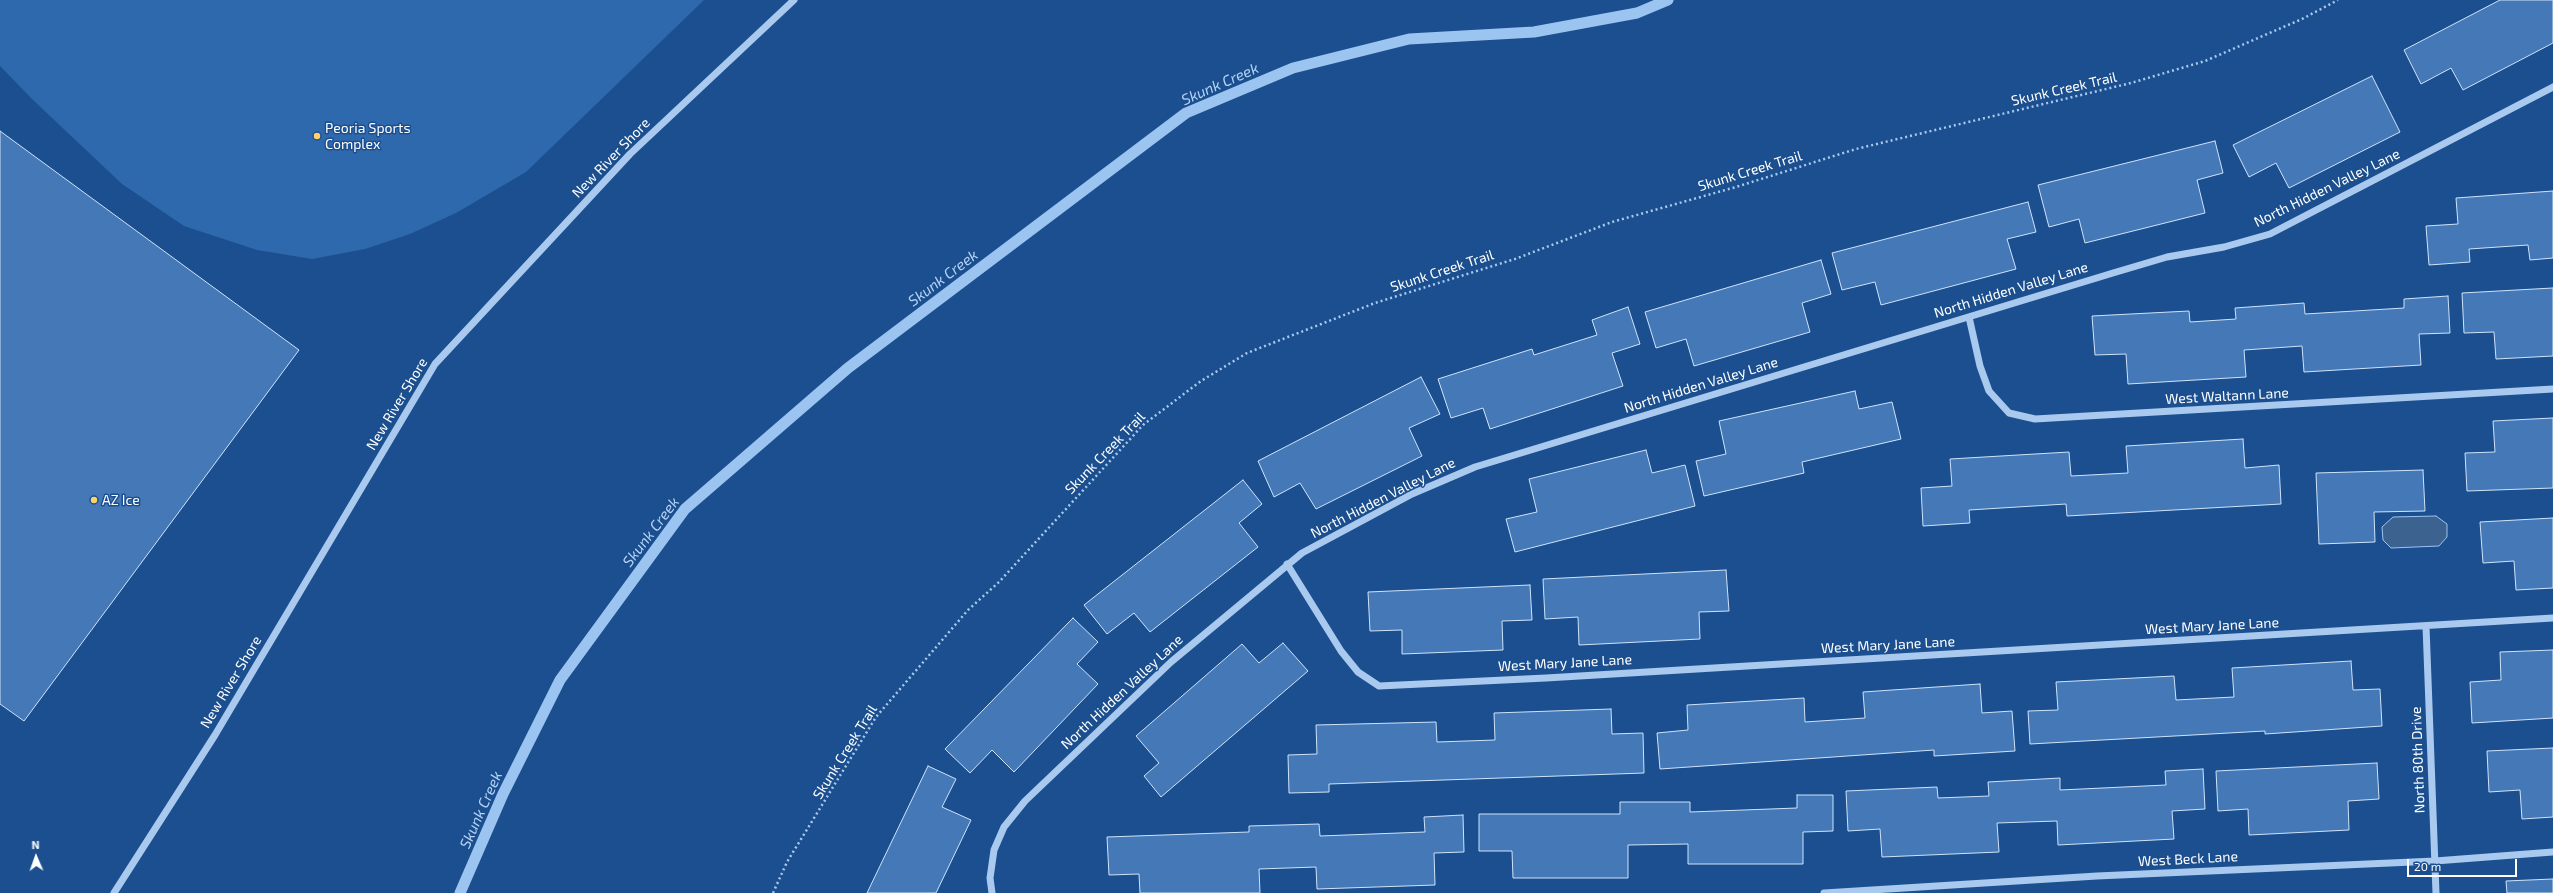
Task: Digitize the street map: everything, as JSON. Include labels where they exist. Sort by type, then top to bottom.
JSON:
[{"type":"street","name":"New River Shore","points":[[114,893],[215,735],[436,364],[630,154],[794,0]]},
{"type":"street","name":"North Hidden Valley Lane","points":[[992,893],[990,878],[994,850],[1004,827],[1025,801],[1171,662],[1287,564],[1302,554],[1412,494],[1475,466],[2167,257],[2224,247],[2270,234],[2553,87]]},
{"type":"street","name":"West Waltann Lane","points":[[1969,317],[1980,366],[1989,391],[2009,413],[2035,419],[2553,389]]},
{"type":"street","name":"West Mary Jane Lane","points":[[1287,564],[1345,656],[1358,672],[1379,686],[1562,677],[2553,618]]},
{"type":"street","name":"North 80th Drive","points":[[2426,626],[2436,893]]},
{"type":"street","name":"West Beck Lane","points":[[1824,893],[2097,876],[2435,861],[2553,852]]},
{"type":"path","name":"Skunk Creek Trail","points":[[773,893],[788,862],[876,717],[968,610],[999,582],[1143,425],[1201,381],[1247,353],[1375,303],[1515,259],[1612,222],[1736,187],[1856,149],[2131,83],[2205,61],[2302,19],[2338,0]]},
{"type":"shaded area","name":"Peoria Sports Complex","points":[[0,0],[704,0],[526,172],[456,213],[410,234],[365,249],[312,259],[257,250],[184,226],[122,184],[32,99],[0,66]]},
{"type":"shaded area","points":[[2436,516],[2447,524],[2447,537],[2439,546],[2391,548],[2383,540],[2382,527],[2393,517]]},
{"type":"building","points":[[2500,0],[2553,0],[2553,43],[2463,90],[2451,68],[2421,84],[2404,50]]},
{"type":"building","points":[[2372,76],[2400,132],[2289,188],[2276,163],[2249,177],[2233,145]]},
{"type":"building","name":"AZ Ice","points":[[0,131],[299,350],[24,721],[0,704]]},
{"type":"building","points":[[2215,141],[2223,173],[2197,180],[2205,213],[2085,243],[2079,219],[2049,227],[2038,185]]},
{"type":"building","points":[[2553,191],[2553,258],[2530,260],[2528,245],[2469,249],[2470,262],[2429,265],[2426,226],[2458,224],[2456,198]]},
{"type":"building","points":[[2028,202],[2036,232],[2007,239],[2016,269],[1881,305],[1875,282],[1842,290],[1832,253]]},
{"type":"building","points":[[1821,260],[1831,294],[1802,303],[1810,332],[1694,366],[1686,339],[1656,348],[1645,312]]},
{"type":"building","points":[[2553,288],[2553,356],[2496,359],[2494,332],[2464,333],[2462,293]]},
{"type":"building","points":[[2448,296],[2450,333],[2419,334],[2421,365],[2304,372],[2302,346],[2244,350],[2246,377],[2128,384],[2126,354],[2095,355],[2092,316],[2189,311],[2190,322],[2236,319],[2235,308],[2304,303],[2305,314],[2404,308],[2404,299]]},
{"type":"building","points":[[1628,307],[1640,344],[1612,353],[1623,386],[1490,429],[1483,408],[1451,418],[1438,379],[1532,349],[1534,355],[1597,335],[1592,320]]},
{"type":"building","points":[[1421,377],[1440,414],[1409,428],[1422,456],[1316,509],[1300,483],[1274,497],[1258,461]]},
{"type":"building","points":[[1855,391],[1859,409],[1892,402],[1901,439],[1802,462],[1804,473],[1704,496],[1696,461],[1726,454],[1719,421]]},
{"type":"building","points":[[2553,418],[2553,488],[2467,491],[2465,453],[2495,452],[2493,421]]},
{"type":"building","points":[[2243,439],[2245,468],[2279,465],[2281,504],[2067,516],[2066,504],[1969,510],[1970,523],[1923,526],[1921,488],[1952,486],[1950,459],[2069,452],[2071,476],[2128,473],[2126,446]]},
{"type":"building","points":[[1646,450],[1652,473],[1685,465],[1695,506],[1515,552],[1506,519],[1537,512],[1529,479]]},
{"type":"building","points":[[2423,470],[2425,511],[2374,512],[2375,542],[2319,544],[2316,473]]},
{"type":"building","points":[[1243,480],[1262,504],[1239,523],[1258,547],[1150,632],[1134,613],[1107,634],[1084,605]]},
{"type":"building","points":[[2553,518],[2553,588],[2516,590],[2514,561],[2483,563],[2480,522]]},
{"type":"building","points":[[1726,570],[1729,611],[1699,612],[1700,639],[1579,645],[1578,617],[1545,619],[1543,579]]},
{"type":"building","points":[[1530,585],[1532,620],[1502,621],[1503,650],[1402,654],[1402,630],[1370,631],[1368,592]]},
{"type":"building","points":[[1073,618],[1098,642],[1077,664],[1098,684],[1014,772],[992,750],[970,773],[945,749]]},
{"type":"building","points":[[1283,643],[1308,671],[1161,797],[1144,776],[1159,763],[1136,736],[1242,644],[1259,663]]},
{"type":"building","points":[[2553,650],[2553,718],[2472,723],[2470,682],[2501,680],[2500,652]]},
{"type":"building","points":[[2351,661],[2353,690],[2380,689],[2382,726],[2265,734],[2265,731],[2030,744],[2028,711],[2058,710],[2056,682],[2174,676],[2176,700],[2234,697],[2232,668]]},
{"type":"building","points":[[1980,684],[1982,713],[2012,711],[2015,751],[1934,756],[1934,750],[1660,769],[1657,733],[1688,730],[1687,705],[1804,698],[1805,722],[1865,718],[1863,692]]},
{"type":"building","points":[[1611,709],[1612,734],[1643,733],[1644,773],[1329,784],[1329,792],[1289,793],[1288,755],[1317,754],[1316,725],[1436,722],[1437,742],[1495,740],[1494,713]]},
{"type":"building","points":[[2553,748],[2553,817],[2522,819],[2520,790],[2489,792],[2487,751]]},
{"type":"building","points":[[2377,763],[2379,799],[2348,801],[2349,830],[2249,835],[2248,809],[2218,811],[2216,771]]},
{"type":"building","points":[[928,766],[956,779],[942,807],[971,820],[936,893],[867,893]]},
{"type":"building","points":[[2203,769],[2205,809],[2172,811],[2174,839],[2058,845],[2057,821],[1997,823],[1999,852],[1882,857],[1880,829],[1848,831],[1846,791],[1937,787],[1938,798],[1989,796],[1988,782],[2060,778],[2060,790],[2166,785],[2165,771]]},
{"type":"building","points":[[1797,795],[1833,795],[1833,831],[1803,832],[1803,864],[1688,864],[1688,844],[1628,845],[1628,878],[1513,878],[1512,851],[1479,851],[1479,814],[1620,814],[1620,802],[1690,802],[1690,812],[1797,808]]},
{"type":"building","points":[[1463,815],[1464,852],[1434,853],[1435,885],[1317,889],[1316,867],[1259,869],[1260,893],[1140,893],[1139,874],[1109,875],[1107,837],[1249,832],[1249,826],[1319,824],[1320,836],[1425,832],[1424,817]]},
{"type":"building","points":[[2553,879],[2553,893],[2507,893],[2506,881]]},
{"type":"waterway","name":"Skunk Creek","points":[[460,893],[503,794],[560,680],[685,509],[848,368],[1186,113],[1293,68],[1409,39],[1534,32],[1637,13],[1668,0]]},
{"type":"place","name":"Peoria Sports Complex","points":[[317,136]]},
{"type":"place","name":"AZ Ice","points":[[94,500]]}]
